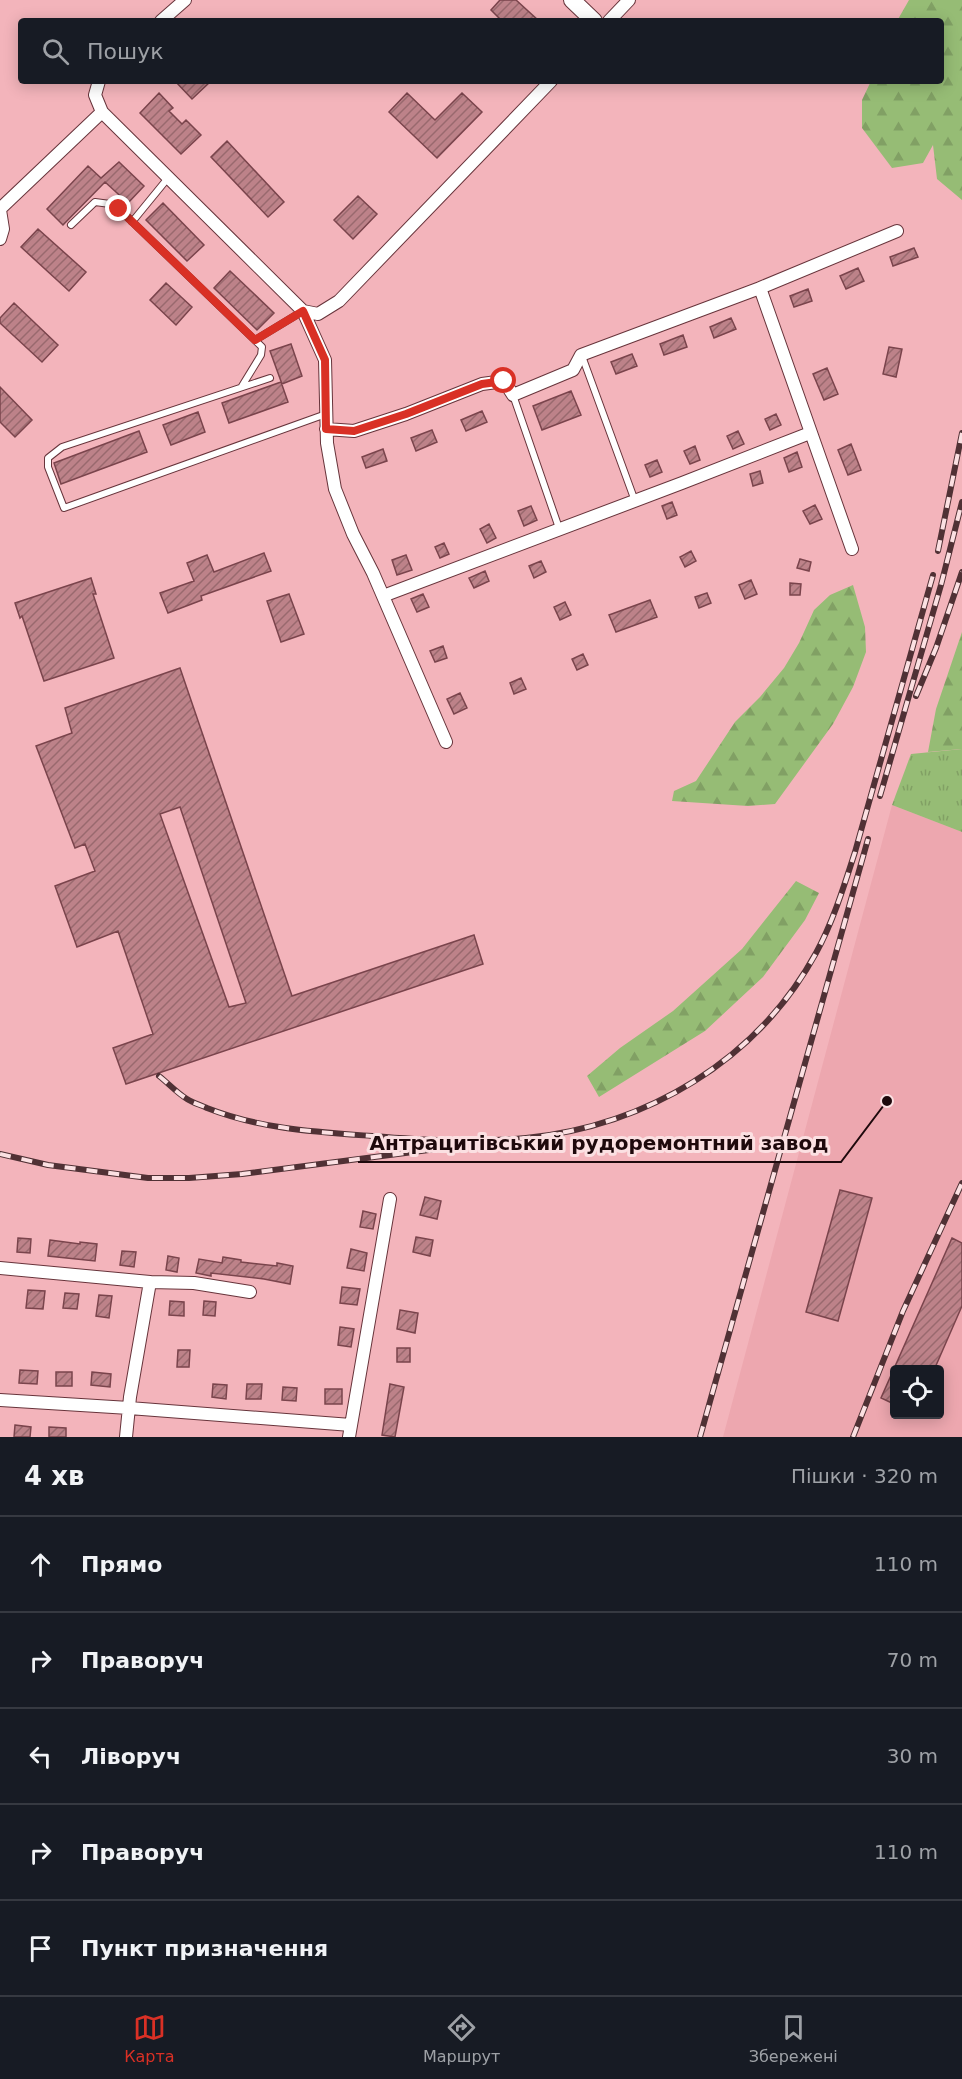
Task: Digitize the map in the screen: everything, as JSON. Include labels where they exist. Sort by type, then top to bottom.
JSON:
[{"type":"street","points":[[164,18],[185,0]]},
{"type":"street","points":[[572,0],[591,18]]},
{"type":"street","points":[[612,18],[629,0]]},
{"type":"street","points":[[98,84],[94,95],[102,112],[303,311],[325,360],[327,443],[335,489],[352,534],[383,596],[446,742]]},
{"type":"street","points":[[303,311],[318,314],[339,301],[548,84]]},
{"type":"street","points":[[0,239],[3,229],[0,209],[102,112]]},
{"type":"street","points":[[326,429],[354,431],[406,414],[482,384],[504,381],[513,395],[573,370],[581,355],[760,288],[897,231]]},
{"type":"street","points":[[760,288],[852,549]]},
{"type":"street","points":[[383,596],[810,433]]},
{"type":"street","points":[[0,1401],[129,1408],[350,1431],[390,1199]]},
{"type":"street","points":[[0,1268],[150,1282],[194,1283],[250,1292]]},
{"type":"street","points":[[126,1437],[150,1282]]},
{"type":"lane","points":[[132,222],[168,177]]},
{"type":"lane","points":[[70,225],[95,202],[110,204],[119,209],[262,347],[261,355],[242,387]]},
{"type":"lane","points":[[255,340],[303,311]]},
{"type":"lane","points":[[581,355],[635,501]]},
{"type":"lane","points":[[270,378],[62,447],[48,458],[48,467],[64,508],[326,414]]},
{"type":"lane","points":[[513,395],[558,528]]},
{"type":"shaded area","points":[[892,805],[962,832],[962,1437],[723,1437]]},
{"type":"green space","points":[[909,0],[962,0],[962,200],[937,179],[933,145],[923,163],[892,168],[862,128],[862,100],[870,84],[944,84],[944,18],[899,18]]},
{"type":"green space","points":[[853,585],[865,627],[866,652],[853,687],[833,724],[775,804],[748,806],[672,801],[674,791],[696,781],[735,722],[784,668],[799,643],[814,610],[830,595]]},
{"type":"green space","points":[[962,632],[962,749],[928,752],[936,709]]},
{"type":"green space","points":[[962,749],[962,832],[892,805],[911,754]]},
{"type":"green space","points":[[796,881],[819,893],[805,920],[763,977],[705,1031],[599,1097],[587,1076],[620,1048],[673,1011],[742,949]]},
{"type":"building","points":[[500,0],[516,0],[536,18],[499,18],[491,10]]},
{"type":"building","points":[[178,84],[208,84],[192,99]]},
{"type":"building","points":[[159,93],[173,108],[169,111],[182,124],[186,120],[201,135],[181,154],[140,113]]},
{"type":"building","points":[[407,93],[435,120],[462,93],[482,112],[437,158],[389,112]]},
{"type":"building","points":[[227,141],[284,202],[268,217],[211,157]]},
{"type":"building","points":[[119,162],[144,186],[128,203],[105,182],[63,225],[47,209],[88,166],[101,178]]},
{"type":"building","points":[[358,196],[377,214],[353,239],[334,220]]},
{"type":"building","points":[[163,203],[204,245],[187,261],[146,220]]},
{"type":"building","points":[[38,229],[86,272],[69,291],[21,247]]},
{"type":"building","points":[[914,248],[918,257],[893,266],[890,257]]},
{"type":"building","points":[[858,268],[864,281],[846,289],[840,276]]},
{"type":"building","points":[[230,271],[274,313],[257,330],[214,288]]},
{"type":"building","points":[[166,283],[192,307],[176,325],[150,300]]},
{"type":"building","points":[[808,289],[812,301],[794,307],[790,296]]},
{"type":"building","points":[[14,303],[58,345],[42,362],[0,323],[0,318]]},
{"type":"building","points":[[731,318],[736,329],[714,338],[710,327]]},
{"type":"building","points":[[683,335],[687,347],[664,355],[660,344]]},
{"type":"building","points":[[291,344],[302,376],[282,384],[270,351]]},
{"type":"building","points":[[889,347],[902,349],[896,377],[883,374]]},
{"type":"building","points":[[632,354],[637,366],[616,374],[611,362]]},
{"type":"building","points":[[827,368],[838,394],[824,400],[813,374]]},
{"type":"building","points":[[281,382],[288,402],[229,423],[222,403]]},
{"type":"building","points":[[0,387],[32,420],[15,437],[0,422]]},
{"type":"building","points":[[571,391],[581,415],[542,430],[533,406]]},
{"type":"building","points":[[482,411],[487,422],[466,431],[461,420]]},
{"type":"building","points":[[198,412],[205,432],[171,445],[163,425]]},
{"type":"building","points":[[776,414],[781,425],[770,430],[765,419]]},
{"type":"building","points":[[432,430],[437,442],[416,451],[411,438]]},
{"type":"building","points":[[139,431],[147,452],[61,484],[54,463]]},
{"type":"building","points":[[738,431],[744,444],[733,449],[727,436]]},
{"type":"building","points":[[851,444],[861,470],[848,475],[838,450]]},
{"type":"building","points":[[695,446],[700,460],[690,464],[684,451]]},
{"type":"building","points":[[383,449],[387,461],[366,468],[362,457]]},
{"type":"building","points":[[797,452],[802,467],[789,472],[784,458]]},
{"type":"building","points":[[657,460],[662,472],[650,477],[645,465]]},
{"type":"building","points":[[760,471],[763,483],[753,486],[750,474]]},
{"type":"building","points":[[672,502],[677,515],[667,519],[662,506]]},
{"type":"building","points":[[815,505],[822,519],[810,524],[803,511]]},
{"type":"building","points":[[531,506],[537,520],[524,526],[518,511]]},
{"type":"building","points":[[489,524],[496,538],[487,543],[480,529]]},
{"type":"building","points":[[444,543],[449,554],[440,558],[435,547]]},
{"type":"building","points":[[691,551],[696,561],[685,567],[680,557]]},
{"type":"building","points":[[264,553],[271,571],[201,596],[202,600],[168,613],[160,593],[194,581],[187,563],[207,555],[214,572]]},
{"type":"building","points":[[406,555],[412,570],[397,575],[392,560]]},
{"type":"building","points":[[800,559],[811,562],[809,571],[797,568]]},
{"type":"building","points":[[541,561],[546,572],[534,578],[529,566]]},
{"type":"building","points":[[485,571],[489,581],[474,588],[469,578]]},
{"type":"building","points":[[91,578],[96,594],[93,594],[114,658],[44,681],[22,616],[20,618],[15,603]]},
{"type":"building","points":[[751,580],[757,594],[745,599],[739,585]]},
{"type":"building","points":[[790,583],[801,584],[800,595],[790,595]]},
{"type":"building","points":[[707,593],[711,603],[699,608],[695,597]]},
{"type":"building","points":[[289,594],[304,634],[281,642],[267,601]]},
{"type":"building","points":[[423,594],[429,607],[417,612],[411,599]]},
{"type":"building","points":[[650,600],[657,617],[616,632],[609,615]]},
{"type":"building","points":[[565,602],[571,615],[560,620],[554,607]]},
{"type":"building","points":[[443,646],[447,658],[435,662],[430,651]]},
{"type":"building","points":[[583,654],[588,665],[577,670],[572,659]]},
{"type":"building","points":[[180,668],[292,996],[474,935],[483,964],[126,1084],[113,1048],[153,1034],[118,931],[77,947],[55,886],[95,871],[85,844],[75,848],[36,746],[72,733],[65,708]],"holes":[[[180,807],[246,1003],[229,1007],[160,814]]]},
{"type":"building","points":[[521,678],[526,689],[514,694],[510,683]]},
{"type":"building","points":[[460,693],[467,708],[454,714],[447,699]]},
{"type":"building","points":[[840,1190],[872,1198],[838,1321],[806,1312]]},
{"type":"building","points":[[425,1197],[441,1201],[437,1219],[420,1215]]},
{"type":"building","points":[[363,1211],[376,1214],[373,1229],[360,1227]]},
{"type":"building","points":[[416,1237],[433,1240],[430,1256],[413,1252]]},
{"type":"building","points":[[18,1238],[31,1239],[30,1253],[17,1252]]},
{"type":"building","points":[[952,1238],[962,1243],[962,1306],[936,1365],[896,1365]]},
{"type":"building","points":[[50,1240],[97,1244],[95,1261],[48,1256]]},
{"type":"building","points":[[351,1249],[367,1253],[364,1271],[347,1268]]},
{"type":"building","points":[[122,1251],[136,1252],[134,1267],[120,1265]]},
{"type":"building","points":[[168,1256],[179,1258],[177,1272],[166,1270]]},
{"type":"building","points":[[223,1257],[241,1260],[241,1262],[293,1266],[290,1284],[264,1279],[196,1273],[199,1259],[222,1263]]},
{"type":"building","points":[[342,1287],[360,1289],[357,1305],[340,1303]]},
{"type":"building","points":[[28,1290],[45,1291],[43,1309],[26,1308]]},
{"type":"building","points":[[65,1293],[79,1294],[77,1309],[63,1308]]},
{"type":"building","points":[[99,1295],[112,1296],[109,1318],[96,1316]]},
{"type":"building","points":[[170,1301],[184,1302],[184,1316],[169,1315]]},
{"type":"building","points":[[204,1301],[216,1302],[215,1316],[203,1315]]},
{"type":"building","points":[[400,1310],[418,1313],[415,1333],[397,1329]]},
{"type":"building","points":[[340,1327],[354,1329],[351,1347],[338,1345]]},
{"type":"building","points":[[397,1348],[410,1348],[410,1362],[397,1362]]},
{"type":"building","points":[[178,1350],[190,1350],[189,1367],[177,1367]]},
{"type":"building","points":[[20,1370],[38,1371],[37,1384],[19,1383]]},
{"type":"building","points":[[56,1372],[72,1372],[72,1386],[56,1386]]},
{"type":"building","points":[[92,1372],[111,1374],[110,1387],[91,1385]]},
{"type":"building","points":[[890,1378],[890,1402],[881,1398]]},
{"type":"building","points":[[213,1384],[227,1385],[226,1399],[212,1397]]},
{"type":"building","points":[[247,1384],[262,1384],[261,1399],[246,1399]]},
{"type":"building","points":[[390,1384],[404,1387],[395,1437],[382,1435]]},
{"type":"building","points":[[283,1387],[297,1388],[296,1401],[282,1400]]},
{"type":"building","points":[[325,1389],[342,1389],[342,1404],[325,1404]]},
{"type":"building","points":[[15,1425],[31,1427],[30,1437],[14,1437]]},
{"type":"building","points":[[49,1427],[66,1428],[66,1437],[49,1437]]},
{"type":"railway","points":[[938,551],[962,433]]},
{"type":"railway","points":[[880,796],[941,585],[962,502]]},
{"type":"railway","points":[[916,696],[936,648],[962,572]]},
{"type":"railway","points":[[159,1076],[192,1102],[247,1121],[330,1133],[468,1141],[507,1140],[570,1131],[614,1119],[655,1103],[694,1081],[730,1056],[763,1026],[792,991],[828,929],[855,852],[933,575]]},
{"type":"railway","points":[[700,1437],[868,839]]},
{"type":"railway","points":[[0,1154],[48,1165],[148,1178],[189,1178],[242,1174],[452,1147]]},
{"type":"railway","points":[[853,1437],[903,1311],[962,1183]]},
{"type":"place","name":"Антрацитівський рудоремонтний завод","points":[[887,1101]]},
{"type":"route","points":[[119,209],[255,340],[303,311],[325,360],[326,429],[354,431],[406,414],[482,384],[504,381]]}]
